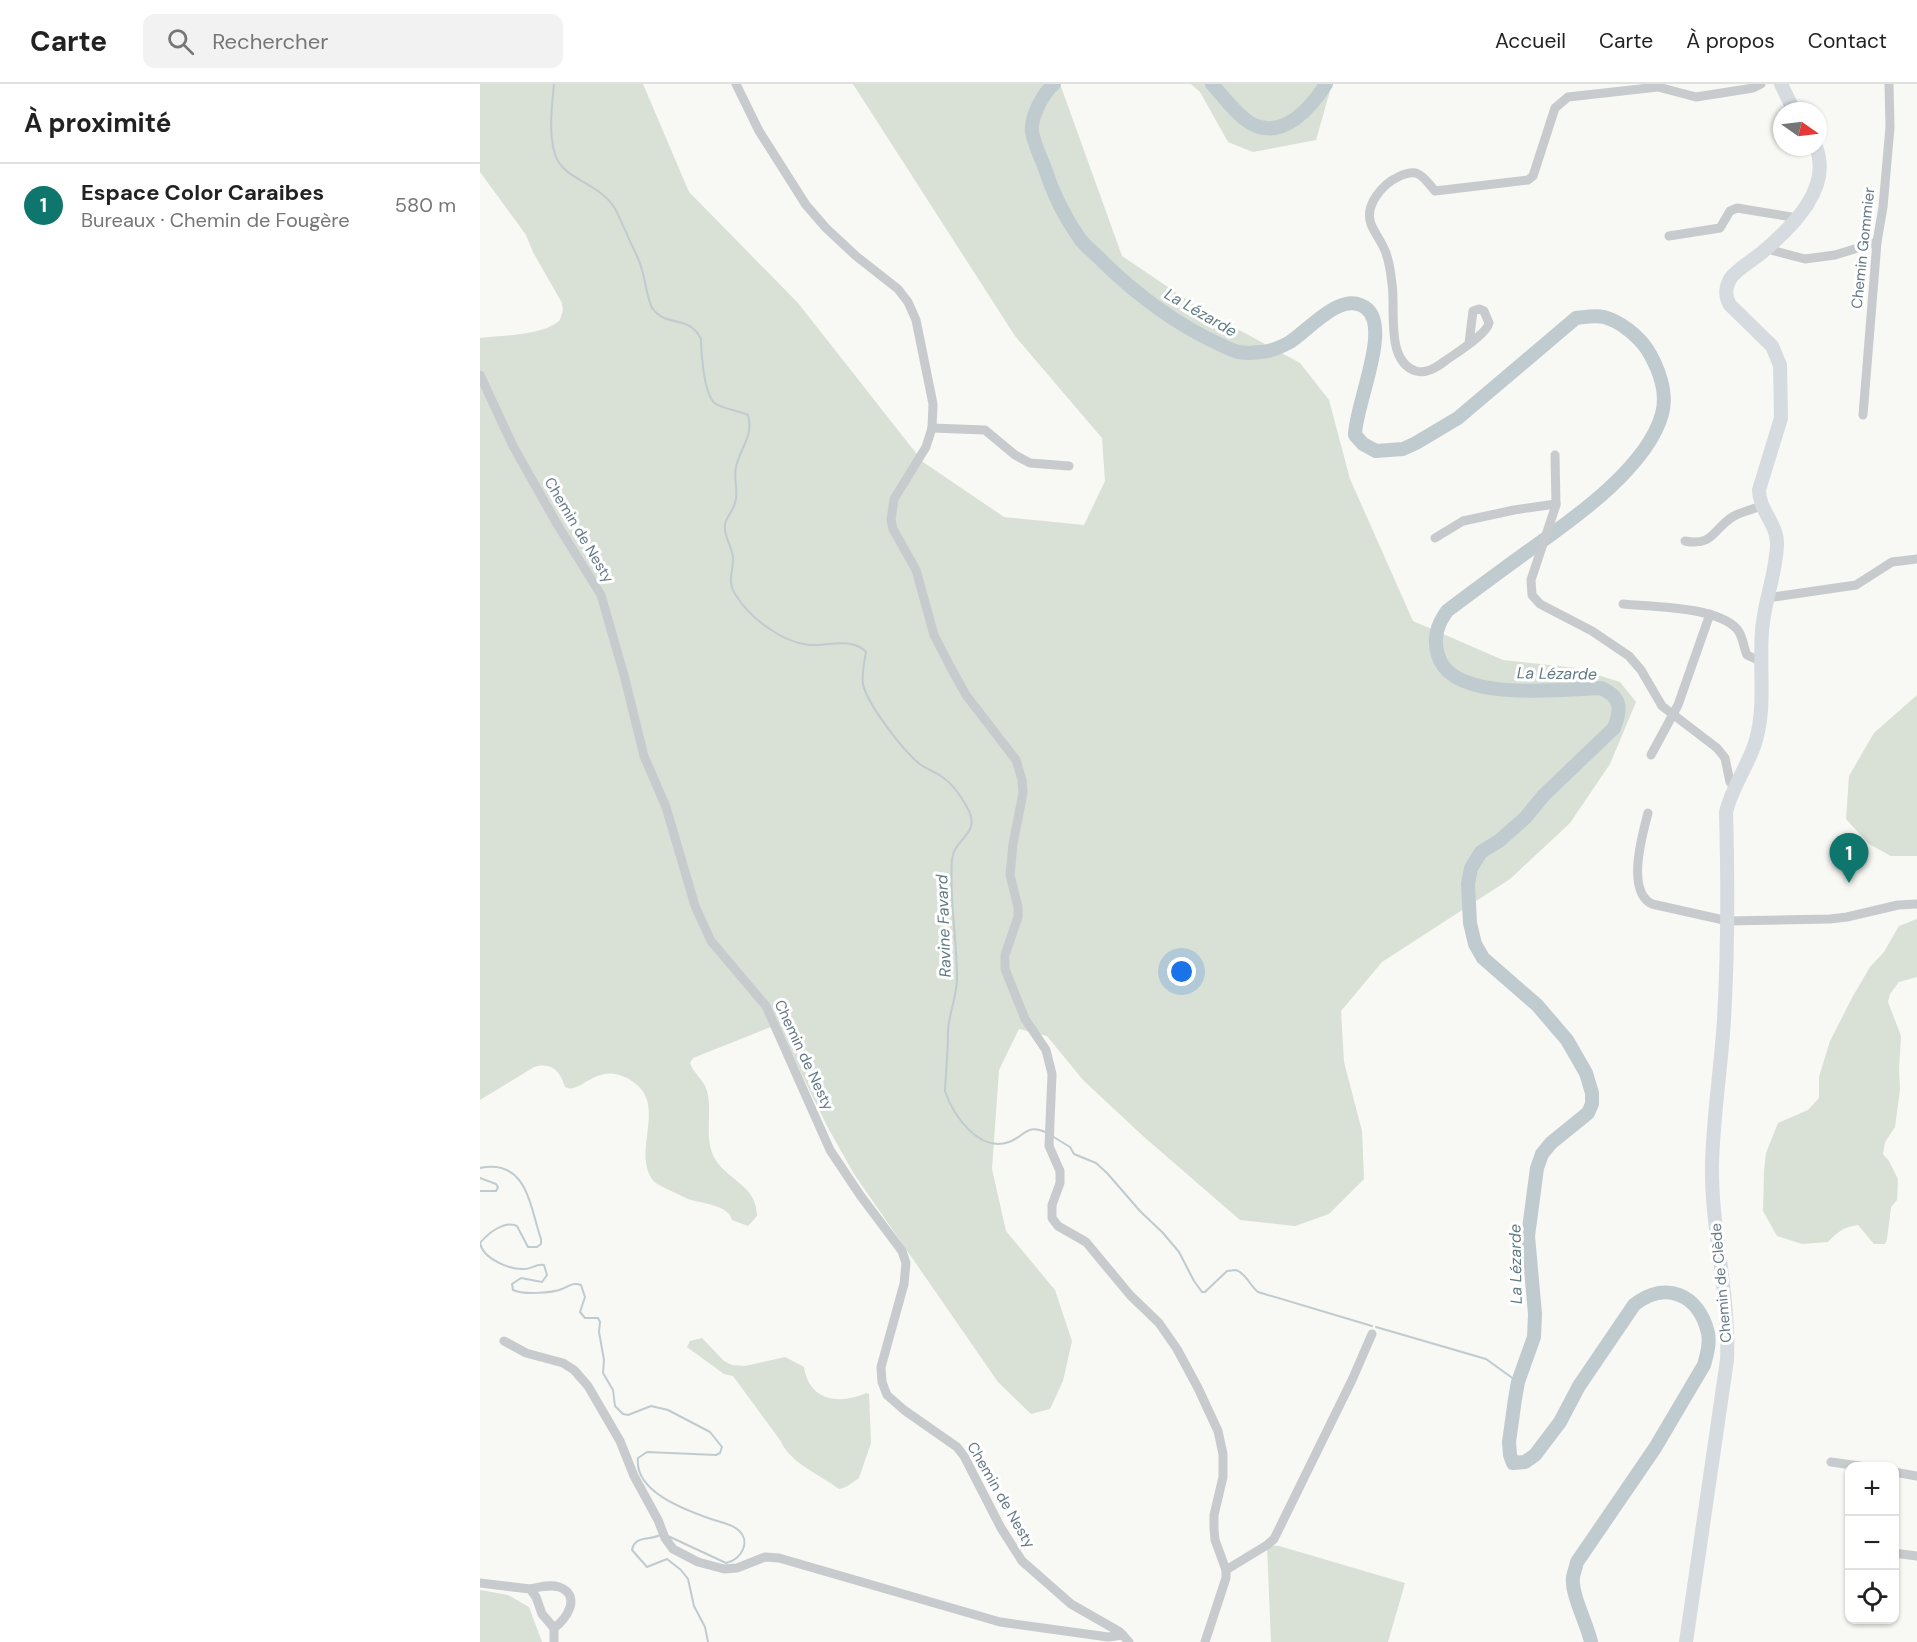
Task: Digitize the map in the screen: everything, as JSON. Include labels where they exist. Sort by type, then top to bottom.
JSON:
[{"type":"main road","points":[[1781,84],[1790,102]]},
{"type":"main road","points":[[1761,505],[1759,490],[1781,418],[1780,364],[1772,346],[1730,306],[1726,292],[1732,277],[1767,249],[1798,218],[1816,189],[1820,177],[1818,156]]},
{"type":"main road","name":"Chemin de Clède","points":[[1686,1642],[1727,1360],[1728,1333],[1712,1166],[1724,1021],[1728,921],[1726,812],[1734,787],[1756,741],[1761,706],[1761,633],[1777,544],[1775,530],[1761,505]]},
{"type":"street","points":[[736,84],[759,131],[806,205],[826,228],[856,256],[891,283],[908,302],[916,320],[933,404],[932,428],[926,447],[894,499],[891,520],[893,529],[916,570],[934,635],[966,694],[1016,760],[1022,780],[1023,793],[1013,844],[1010,875],[1018,907],[1018,917],[1005,955],[1005,969],[1025,1019],[1046,1050],[1052,1074],[1048,1138],[1060,1171],[1060,1183],[1052,1205],[1052,1218],[1058,1227],[1086,1242],[1130,1296],[1159,1323],[1177,1349],[1218,1431],[1223,1454],[1223,1477],[1214,1515],[1214,1528],[1215,1540],[1226,1570],[1224,1584],[1205,1642]]},
{"type":"street","points":[[1469,343],[1438,367],[1426,371],[1412,370],[1400,358],[1394,338],[1392,285],[1385,252],[1370,222],[1373,201],[1388,182],[1410,171],[1421,175],[1435,190],[1531,179],[1555,108],[1568,97],[1658,87],[1696,97],[1753,88],[1761,84]]},
{"type":"street","name":"Chemin Gommier","points":[[1863,415],[1877,242],[1890,127],[1889,84]]},
{"type":"street","points":[[1669,236],[1720,228],[1730,212],[1737,208],[1798,218]]},
{"type":"street","points":[[1767,249],[1805,259],[1835,255],[1877,242]]},
{"type":"street","name":"Chemin de Nesty","points":[[480,375],[513,446],[556,524],[601,595],[644,756],[666,807],[695,906],[711,941],[766,1006],[830,1150],[860,1196],[902,1251],[906,1263],[904,1284],[881,1367],[882,1382],[887,1395],[904,1410],[957,1447],[964,1456],[1001,1528],[1022,1561],[1071,1604],[1126,1639]]},
{"type":"street","points":[[932,428],[985,430],[1015,455],[1030,463],[1069,466]]},
{"type":"street","points":[[1555,455],[1556,504],[1531,580],[1530,589],[1535,600],[1592,631],[1629,656],[1641,670],[1658,701],[1717,748],[1725,758],[1730,782],[1734,787]]},
{"type":"street","points":[[1435,538],[1463,521],[1556,504]]},
{"type":"street","points":[[1685,541],[1697,543],[1705,541],[1729,519],[1761,505]]},
{"type":"street","points":[[1767,598],[1856,585],[1892,562],[1917,559]]},
{"type":"street","points":[[1623,604],[1710,614],[1737,629],[1747,655],[1762,662]]},
{"type":"street","points":[[1651,755],[1674,716],[1710,614]]},
{"type":"street","points":[[1648,813],[1639,853],[1640,892],[1642,897],[1652,904],[1728,921],[1830,919],[1898,905],[1917,904]]},
{"type":"street","points":[[1226,1570],[1274,1539],[1372,1334]]},
{"type":"street","points":[[504,1341],[526,1353],[574,1370],[588,1386],[620,1441],[634,1476],[665,1538],[673,1549],[698,1562],[724,1569],[737,1568],[765,1557],[779,1558],[1000,1622],[1126,1639]]},
{"type":"street","points":[[1831,1462],[1845,1464]]},
{"type":"street","points":[[1899,1473],[1917,1476]]},
{"type":"street","points":[[1899,1554],[1917,1556]]},
{"type":"street","points":[[480,1583],[530,1589],[558,1586],[567,1591],[572,1599],[571,1608],[564,1621],[554,1628]]},
{"type":"street","points":[[530,1589],[536,1597],[542,1614],[554,1628],[554,1642]]},
{"type":"shaded area","points":[[480,84],[643,84],[689,192],[798,303],[923,462],[1004,517],[1084,525],[1105,481],[1102,438],[1015,336],[853,84],[1060,84],[1122,256],[1202,310],[1300,363],[1329,400],[1350,479],[1413,621],[1503,660],[1576,668],[1620,682],[1636,702],[1610,764],[1570,823],[1510,879],[1382,962],[1341,1011],[1344,1062],[1362,1131],[1364,1179],[1329,1214],[1295,1226],[1240,1220],[1143,1136],[1083,1080],[1047,1036],[1019,1029],[999,1070],[992,1169],[1006,1231],[1055,1290],[1072,1341],[1063,1381],[1050,1409],[1031,1414],[998,1382],[854,1174],[827,1126],[781,1032],[771,1027],[693,1058],[690,1063],[704,1084],[709,1099],[711,1151],[721,1167],[747,1190],[755,1205],[757,1216],[748,1226],[732,1220],[728,1213],[719,1207],[688,1199],[653,1181],[647,1167],[646,1154],[648,1102],[642,1091],[632,1081],[620,1075],[600,1075],[571,1088],[565,1087],[561,1076],[554,1069],[546,1066],[534,1067],[480,1100],[480,338],[522,334],[544,329],[560,320],[563,310],[562,303],[526,235],[480,172]]},
{"type":"shaded area","points":[[1191,84],[1332,84],[1316,140],[1253,152],[1228,142],[1200,92]]},
{"type":"shaded area","points":[[1917,695],[1917,856],[1891,856],[1869,844],[1846,819],[1849,776],[1874,733]]},
{"type":"shaded area","points":[[1917,919],[1917,977],[1899,982],[1890,994],[1888,1002],[1901,1036],[1900,1090],[1895,1127],[1885,1142],[1883,1154],[1898,1179],[1897,1200],[1891,1207],[1885,1244],[1874,1244],[1858,1225],[1841,1230],[1828,1242],[1802,1244],[1777,1236],[1763,1211],[1766,1153],[1778,1123],[1808,1110],[1819,1098],[1819,1077],[1830,1041],[1853,996],[1899,926]]},
{"type":"shaded area","points":[[702,1338],[724,1361],[732,1365],[745,1366],[785,1357],[804,1367],[812,1387],[827,1397],[846,1399],[869,1394],[871,1443],[859,1478],[839,1489],[798,1462],[785,1448],[733,1376],[724,1374],[687,1347],[690,1341]]},
{"type":"shaded area","points":[[1267,1545],[1279,1546],[1405,1583],[1388,1642],[1271,1642]]},
{"type":"shaded area","points":[[480,1590],[508,1595],[529,1607],[542,1642],[480,1642]]},
{"type":"waterway","name":"Ravine Favard","points":[[554,84],[551,134],[558,161],[569,173],[601,193],[614,207],[639,260],[653,309],[659,315],[690,326],[696,331],[701,339],[704,374],[712,400],[720,406],[748,415],[748,436],[735,472],[736,498],[725,524],[725,533],[733,554],[731,581],[735,594],[757,619],[788,639],[809,645],[847,643],[860,647],[866,652],[863,684],[871,703],[896,739],[914,759],[950,783],[969,811],[972,819],[969,831],[957,846],[952,859],[957,978],[948,1026],[945,1091],[949,1101],[969,1130],[987,1142],[998,1144],[1009,1142],[1035,1129],[1047,1133]]},
{"type":"waterway","name":"La Lézarde","points":[[1054,84],[1038,106],[1032,132],[1055,195],[1082,242],[1156,307],[1219,344],[1238,352],[1249,353],[1268,351],[1287,344],[1337,307],[1358,304],[1367,309],[1373,319],[1374,350],[1356,422],[1355,435],[1363,444],[1376,451],[1403,449],[1458,418],[1576,318],[1601,316],[1622,325],[1634,334],[1647,349],[1658,372],[1663,389],[1664,406],[1654,434],[1640,455],[1624,474],[1583,510],[1447,611],[1438,627],[1436,637],[1438,655],[1447,671],[1464,681],[1485,687],[1510,690],[1601,688],[1613,695],[1619,709],[1614,728],[1544,795],[1525,818],[1499,841],[1481,852],[1471,868],[1468,884],[1470,923],[1475,944],[1483,958],[1537,1005],[1567,1040],[1586,1073],[1592,1093],[1592,1104],[1588,1113],[1551,1143],[1542,1154],[1537,1168],[1528,1236],[1535,1314],[1534,1337],[1518,1382],[1515,1399],[1509,1442],[1513,1463],[1525,1462],[1535,1455],[1560,1422],[1579,1386],[1634,1305],[1657,1293],[1679,1295],[1689,1300],[1697,1309],[1708,1333],[1704,1365],[1655,1448],[1577,1562],[1573,1577],[1574,1592],[1591,1642]]},
{"type":"waterway","name":"La Lézarde","points":[[1212,84],[1247,121],[1263,128],[1275,128],[1295,119],[1312,103],[1326,84]]},
{"type":"waterway","name":"Ravine Favard","points":[[1052,1136],[1070,1147],[1074,1154],[1096,1163],[1107,1173],[1179,1252],[1202,1292],[1205,1292],[1227,1271],[1236,1270],[1243,1274],[1258,1292],[1372,1326]]},
{"type":"waterway","points":[[480,1168],[496,1167],[508,1170],[517,1178],[529,1200],[541,1239],[541,1244],[537,1247],[528,1247],[517,1226],[507,1225],[487,1235],[480,1243],[486,1254],[505,1265],[519,1269],[544,1265],[547,1275],[542,1282],[521,1278],[512,1284],[513,1290],[523,1293],[545,1292],[573,1284],[581,1285],[585,1297],[580,1312],[585,1318],[598,1318],[600,1322],[603,1373],[613,1390],[615,1406],[623,1414],[628,1415],[651,1406],[668,1410],[710,1432],[722,1447],[720,1453],[716,1455],[647,1452],[638,1458],[639,1470],[644,1481],[664,1498],[737,1529],[744,1539],[740,1554],[726,1563],[668,1536]]},
{"type":"waterway","points":[[480,1178],[498,1187],[496,1191],[480,1191]]},
{"type":"waterway","name":"Ravine Favard","points":[[1376,1327],[1486,1359],[1518,1382]]},
{"type":"waterway","points":[[660,1535],[639,1540],[632,1550],[647,1567],[667,1559],[681,1570],[688,1579],[694,1606],[705,1627],[708,1642]]},
{"type":"place","name":"Espace Color Caraibes","points":[[1849,883]]}]
